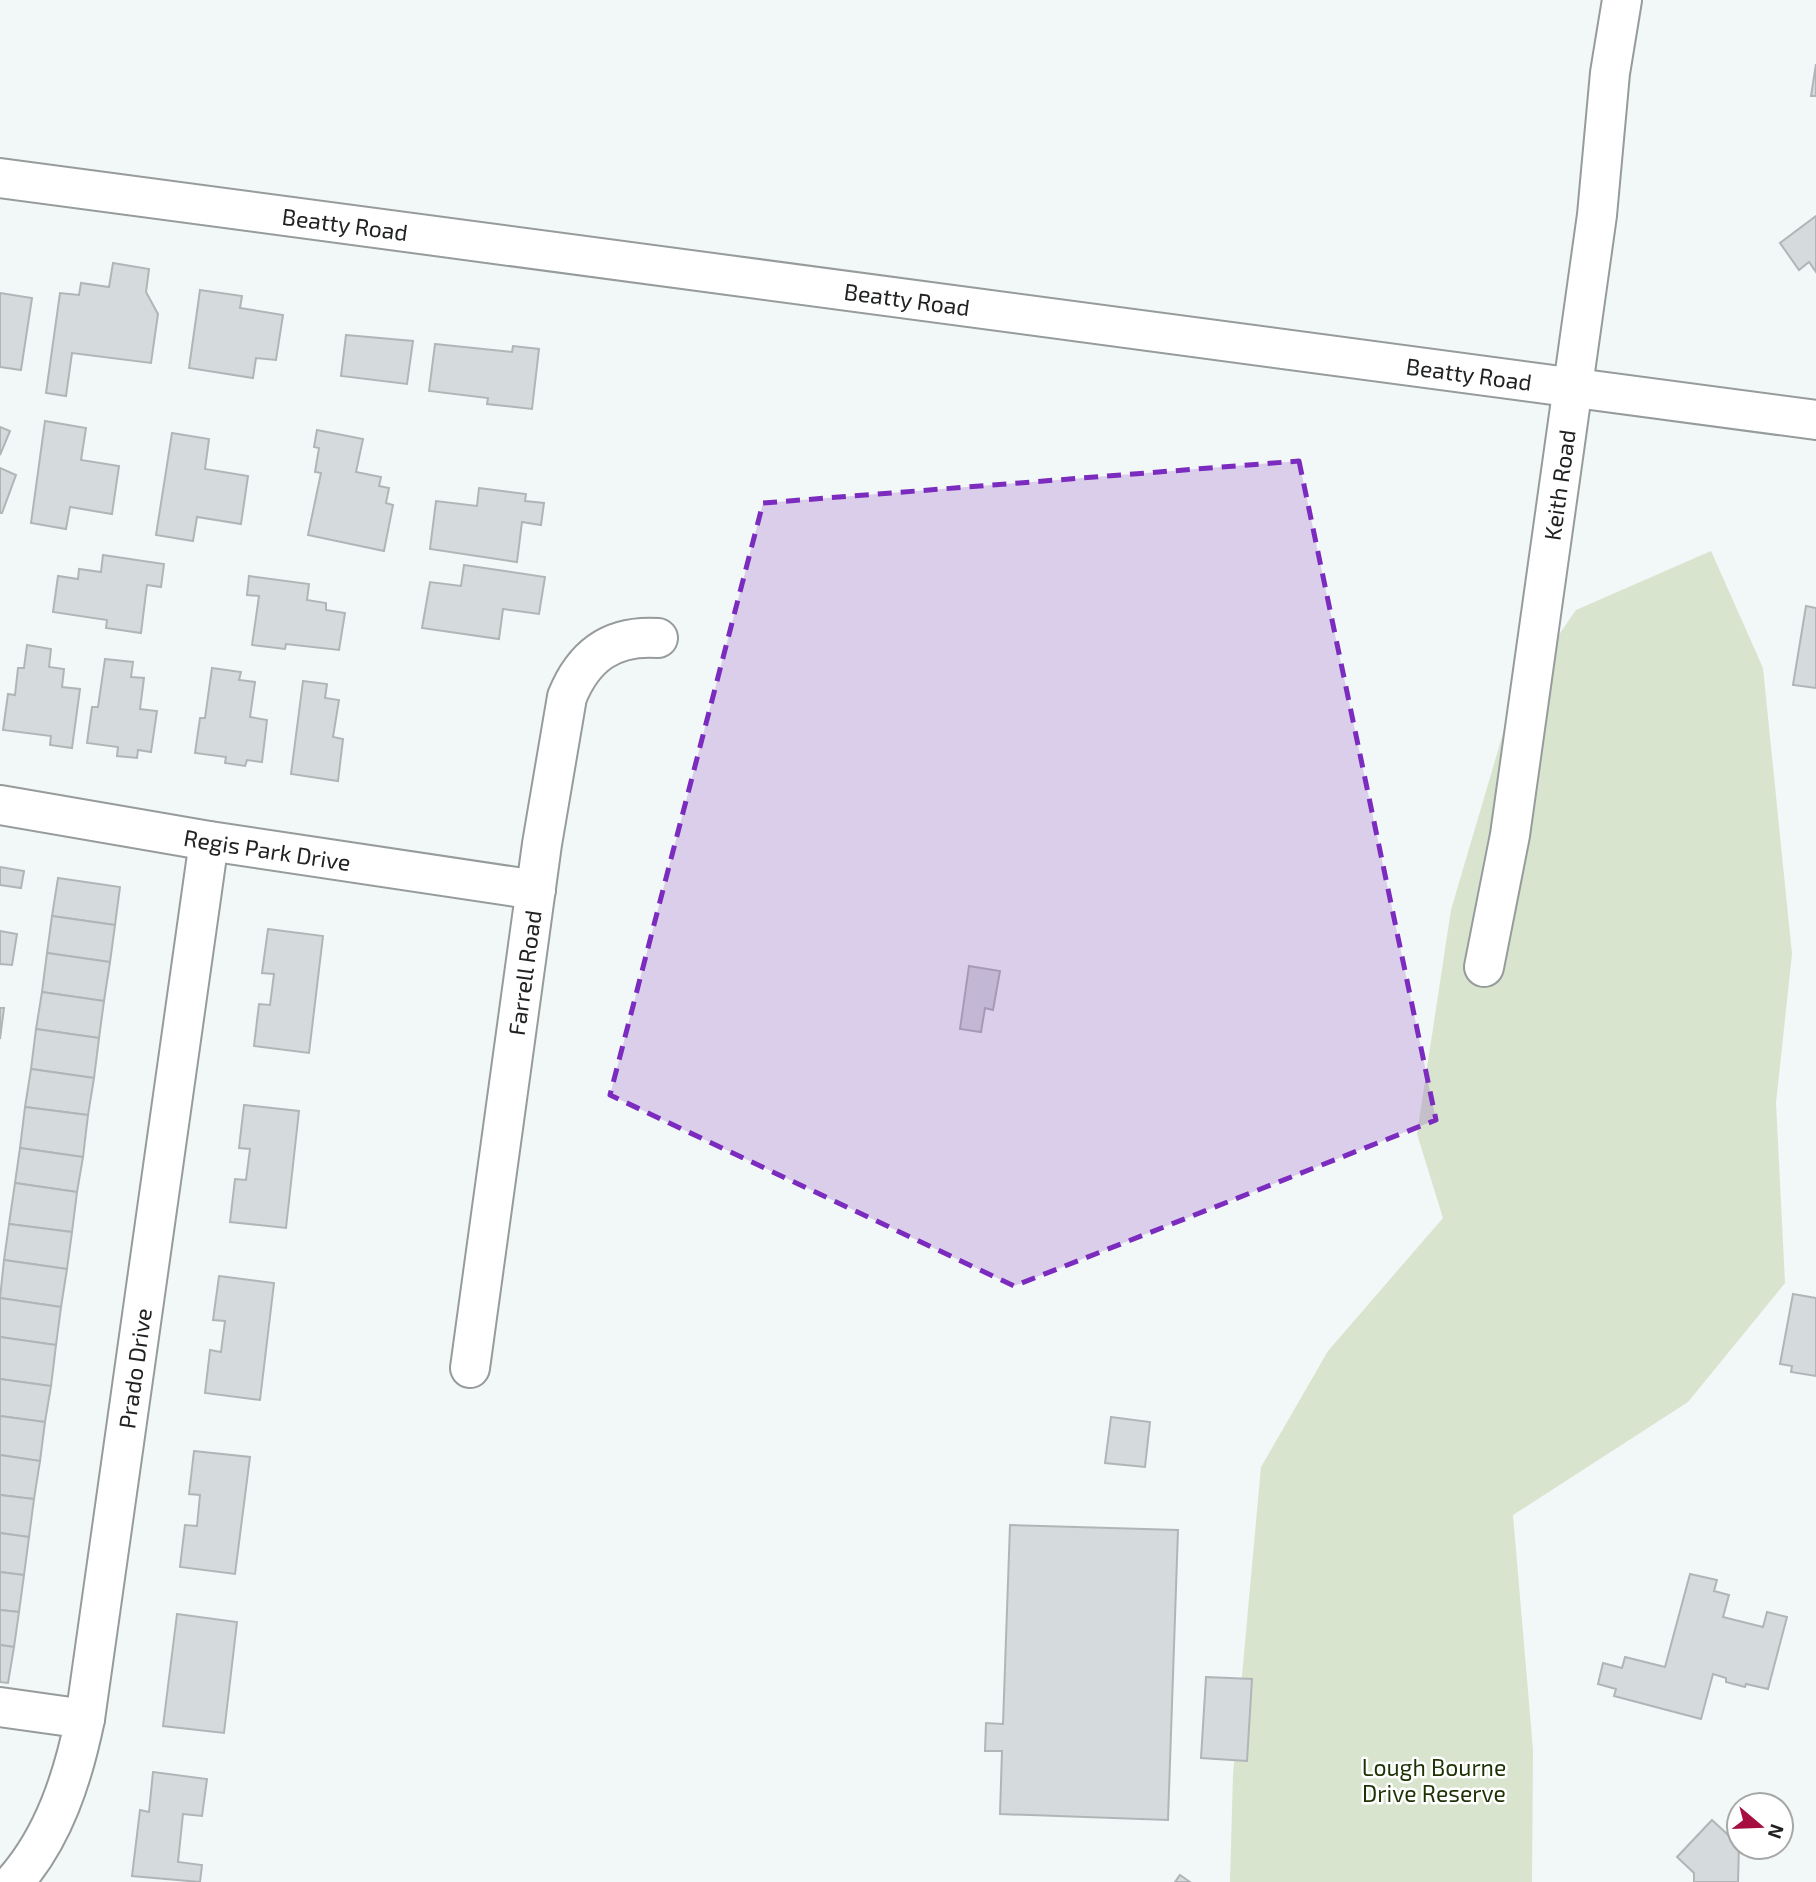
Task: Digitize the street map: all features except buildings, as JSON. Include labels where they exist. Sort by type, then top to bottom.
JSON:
[{"type":"street","name":"Keith Road","points":[[1484,967],[1510,835],[1597,215],[1610,73],[1622,0]]},
{"type":"street","name":"Beatty Road","points":[[0,178],[1816,420]]},
{"type":"street","name":"Farrell Road","points":[[470,1368],[536,890],[567,697],[575,676],[604,648],[624,640],[658,638]]},
{"type":"street","name":"Regis Park Drive","points":[[0,805],[209,841],[536,890]]},
{"type":"street","name":"Prado Drive","points":[[20,1880],[66,1790],[85,1719],[209,841]]},
{"type":"street","points":[[0,1707],[85,1719]]},
{"type":"highlighted area","points":[[1299,461],[1436,1120],[1014,1286],[610,1095],[763,503]]},
{"type":"green space","name":"Lough Bourne Drive Reserve","points":[[1711,551],[1763,668],[1792,954],[1776,1103],[1785,1283],[1688,1402],[1513,1515],[1533,1750],[1532,1882],[1230,1882],[1233,1775],[1261,1467],[1328,1351],[1443,1218],[1417,1134],[1451,910],[1512,703],[1576,610]]}]
